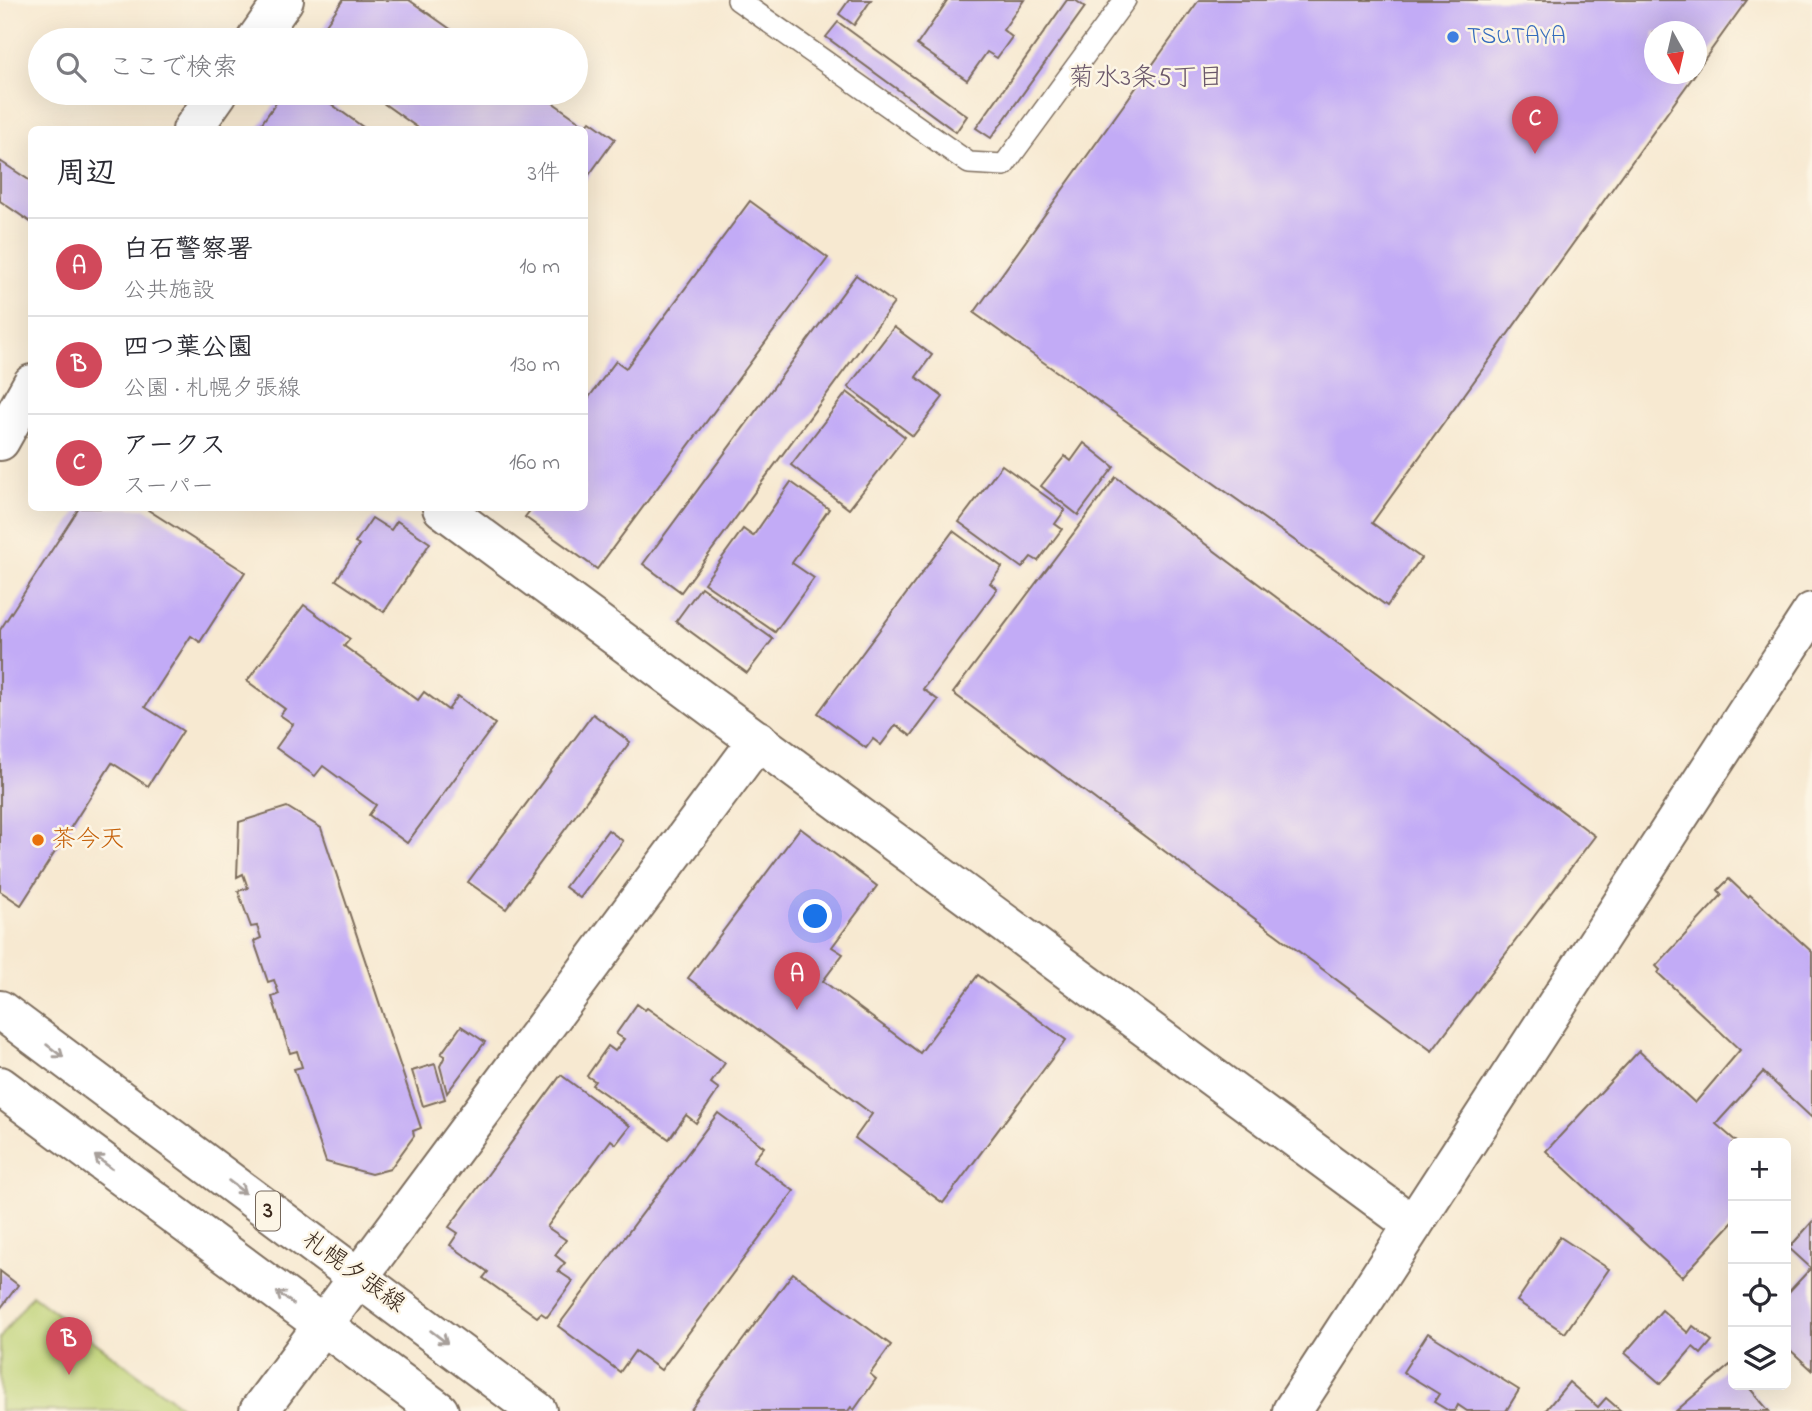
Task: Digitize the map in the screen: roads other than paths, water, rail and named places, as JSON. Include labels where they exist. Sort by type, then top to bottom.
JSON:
[{"type":"street","points":[[264,28],[284,0]]},
{"type":"street","points":[[195,126],[210,105]]},
{"type":"street","points":[[0,441],[28,391]]},
{"type":"street","points":[[446,511],[1413,1226]]},
{"type":"street","points":[[1292,1411],[1812,612]]},
{"type":"street","points":[[259,1411],[758,740]]},
{"type":"street","name":"札幌夕張線","points":[[0,1010],[537,1411]]},
{"type":"street","name":"3","points":[[0,1086],[439,1411]]},
{"type":"lane","points":[[738,0],[969,163],[1004,166],[1125,0]]},
{"type":"place","name":"TSUTAYA","points":[[1453,37]]},
{"type":"place","name":"アークス","points":[[1535,154]]},
{"type":"place","name":"茶今天","points":[[38,840]]},
{"type":"place","name":"白石警察署","points":[[797,1010]]},
{"type":"place","name":"四つ葉公園","points":[[69,1375]]},
{"type":"district","name":"菊水3条5丁目","points":[[1146,79]]}]
